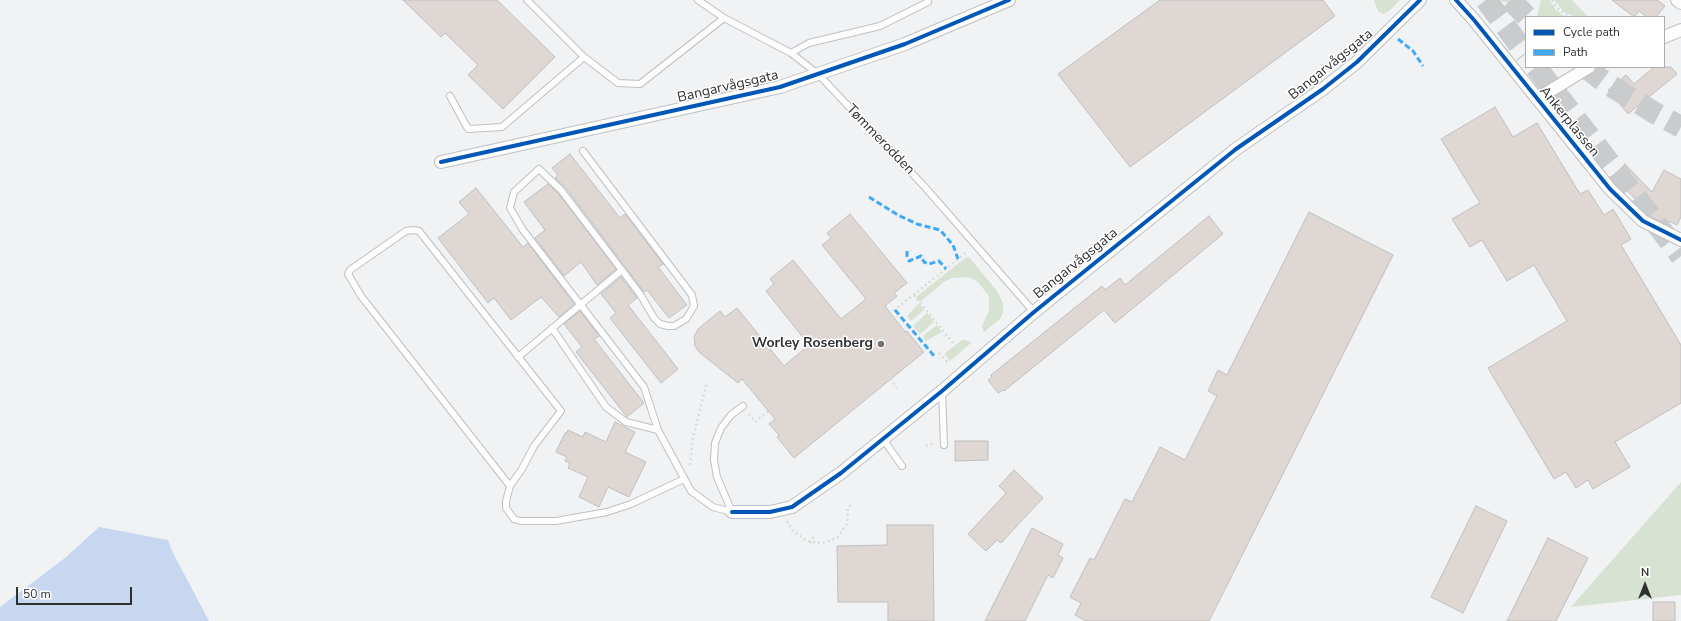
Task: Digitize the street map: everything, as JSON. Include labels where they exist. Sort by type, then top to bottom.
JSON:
[{"type":"street","name":"Bangarvågsgata","points":[[441,162],[780,86],[905,44],[1009,0]]},
{"type":"street","name":"Bangarvågsgata","points":[[732,512],[770,512],[792,507],[841,473],[942,391],[1034,312],[1236,149],[1323,89],[1357,62],[1420,0]]},
{"type":"street","name":"Ankerplassen","points":[[1456,0],[1474,20],[1595,172],[1631,212],[1643,221],[1681,240]]},
{"type":"street","points":[[1677,0],[1681,3]]},
{"type":"street","points":[[1665,37],[1681,30]]},
{"type":"street","points":[[1536,99],[1587,68]]},
{"type":"lane","points":[[527,0],[584,57],[618,83],[640,84],[724,18]]},
{"type":"lane","name":"Tømmerodden","points":[[698,0],[724,18],[791,53],[818,74],[924,186],[1034,312]]},
{"type":"lane","points":[[791,53],[809,43],[880,26],[928,2]]},
{"type":"lane","points":[[450,96],[468,129],[502,127],[584,57]]},
{"type":"lane","points":[[583,151],[692,295],[694,306],[686,319],[674,326],[668,326],[660,324],[654,318],[640,294],[561,190],[538,169],[514,192],[510,208],[523,230],[581,303],[644,387],[658,430],[689,487],[706,503],[732,512]]},
{"type":"lane","points":[[510,486],[361,296],[348,274],[350,270],[406,231],[419,231],[561,410],[534,446],[522,469],[510,486],[506,501],[506,508],[514,520],[556,521],[587,516],[631,504],[684,479]]},
{"type":"lane","points":[[518,356],[622,270]]},
{"type":"lane","points":[[552,328],[606,407],[626,422],[658,430]]},
{"type":"lane","points":[[942,391],[944,445]]},
{"type":"lane","points":[[732,512],[717,477],[714,460],[715,443],[721,428],[731,415],[742,406]]},
{"type":"lane","points":[[883,439],[902,466]]},
{"type":"path","points":[[1552,0],[1557,8],[1569,16]]},
{"type":"path","points":[[886,317],[975,245]]},
{"type":"path","points":[[914,295],[953,343]]},
{"type":"path","points":[[940,354],[948,364]]},
{"type":"path","points":[[890,379],[897,388]]},
{"type":"path","points":[[689,487],[690,451],[706,382]]},
{"type":"path","points":[[742,406],[755,422],[771,410]]},
{"type":"path","points":[[780,521],[787,521],[792,530],[807,541],[821,543],[838,537],[847,524],[848,508],[852,504]]},
{"type":"path","points":[[811,542],[814,536]]},
{"type":"green space","points":[[1374,0],[1400,0],[1389,11],[1383,14],[1378,11]]},
{"type":"green space","points":[[1498,0],[1526,0],[1522,3],[1508,3]]},
{"type":"green space","points":[[1541,0],[1550,0],[1555,9],[1564,16],[1537,16]]},
{"type":"green space","points":[[1554,0],[1572,0],[1587,16],[1573,16],[1564,12]]},
{"type":"green space","points":[[969,257],[997,291],[1003,303],[1003,313],[1000,319],[984,332],[982,326],[989,310],[989,296],[977,281],[968,277],[952,278],[945,281],[920,302],[916,297],[965,258]]},
{"type":"green space","points":[[919,303],[924,310],[911,321],[907,316]]},
{"type":"green space","points":[[927,313],[934,322],[920,334],[913,326]]},
{"type":"green space","points":[[937,325],[942,332],[926,341],[923,336]]},
{"type":"green space","points":[[962,340],[966,340],[971,343],[950,361],[944,354]]},
{"type":"green space","points":[[1681,482],[1681,595],[1571,607]]},
{"type":"water","points":[[99,527],[168,540],[172,551],[209,621],[0,621],[0,607],[65,558]]},
{"type":"building","points":[[403,0],[497,0],[555,57],[503,109],[468,75],[478,65],[445,33],[441,37]]},
{"type":"building","points":[[1160,0],[1323,0],[1335,16],[1130,167],[1058,74]]},
{"type":"building","points":[[1612,0],[1657,0],[1665,6],[1657,16],[1646,16],[1639,11],[1635,16],[1633,16]]},
{"type":"building","points":[[1671,67],[1677,74],[1628,114],[1608,90],[1626,75],[1634,84],[1653,68]]},
{"type":"building","points":[[1495,107],[1513,137],[1537,123],[1580,194],[1588,190],[1604,215],[1613,209],[1631,239],[1621,245],[1681,345],[1681,403],[1615,442],[1630,467],[1593,489],[1588,480],[1576,488],[1566,472],[1554,479],[1488,368],[1567,321],[1534,265],[1507,281],[1482,240],[1470,247],[1452,219],[1480,203],[1441,139]]},
{"type":"building","points":[[570,154],[620,218],[625,214],[663,264],[658,267],[687,305],[669,318],[647,290],[644,292],[565,187],[555,178],[558,175],[552,168]]},
{"type":"building","points":[[1625,164],[1652,192],[1664,170],[1681,179],[1681,217],[1677,225],[1669,221],[1667,225],[1650,216],[1652,212],[1643,207],[1613,176]]},
{"type":"building","points":[[548,184],[558,193],[616,269],[597,285],[581,262],[564,276],[535,238],[545,230],[524,202]]},
{"type":"building","points":[[476,188],[523,247],[528,243],[574,304],[559,317],[541,297],[511,320],[494,298],[488,303],[438,238],[469,214],[459,202]]},
{"type":"building","points":[[1309,212],[1393,255],[1209,621],[1086,621],[1075,615],[1081,603],[1070,597],[1090,558],[1094,560],[1125,499],[1132,502],[1160,447],[1185,460],[1217,396],[1208,391],[1218,370],[1227,375]]},
{"type":"building","points":[[850,214],[907,283],[894,293],[897,296],[885,306],[905,332],[907,331],[924,352],[794,458],[777,437],[779,435],[769,424],[775,419],[742,379],[738,383],[699,352],[695,346],[694,337],[698,329],[720,311],[725,317],[737,308],[784,366],[809,345],[766,291],[774,284],[770,279],[793,260],[841,319],[866,299],[822,245],[831,238],[827,233]]},
{"type":"building","points":[[1209,216],[1223,234],[1115,323],[1104,310],[1004,391],[1003,390],[998,393],[988,380],[992,377],[991,375],[1102,286],[1105,290],[1120,278],[1125,285]]},
{"type":"building","points":[[621,277],[637,298],[628,305],[678,369],[661,383],[610,318],[616,313],[601,294]]},
{"type":"building","points":[[580,311],[599,336],[594,339],[644,403],[627,417],[576,352],[582,347],[564,324]]},
{"type":"building","points":[[615,422],[635,432],[625,452],[646,462],[629,497],[608,487],[599,507],[579,497],[588,477],[568,468],[570,463],[565,461],[567,457],[556,452],[568,430],[583,437],[585,432],[606,442]]},
{"type":"building","points":[[955,441],[988,441],[988,460],[955,461]]},
{"type":"building","points":[[1014,470],[1043,498],[1001,543],[997,540],[986,551],[968,534],[1006,493],[999,486]]},
{"type":"building","points":[[1476,506],[1507,521],[1463,613],[1431,597]]},
{"type":"building","points":[[887,525],[933,525],[934,621],[888,621],[888,602],[838,602],[837,546],[887,545]]},
{"type":"building","points":[[1032,528],[1063,544],[1058,555],[1063,558],[1053,578],[1048,575],[1025,621],[985,621]]},
{"type":"building","points":[[1548,538],[1588,558],[1556,621],[1507,621]]},
{"type":"building","points":[[1653,602],[1675,602],[1675,621],[1653,621]]},
{"type":"tunnel","points":[[1486,0],[1525,53]]},
{"type":"tunnel","points":[[1511,0],[1526,16]]},
{"type":"tunnel","points":[[1537,68],[1681,256]]},
{"type":"tunnel","points":[[1586,68],[1606,83],[1681,127]]},
{"type":"marked path","points":[[1398,39],[1413,51],[1423,66]]},
{"type":"marked path","points":[[869,197],[898,215],[917,224],[940,230],[953,245],[958,259]]},
{"type":"marked path","points":[[907,251],[909,261],[921,256],[924,262],[929,264],[939,261],[946,269]]},
{"type":"marked path","points":[[895,310],[935,357]]},
{"type":"cycle path","points":[[441,162],[780,87],[905,44],[1009,0]]},
{"type":"cycle path","points":[[732,512],[770,512],[792,507],[841,473],[942,391],[1034,312],[1236,149],[1323,89],[1357,62],[1420,0]]},
{"type":"cycle path","points":[[1456,0],[1474,20],[1610,189],[1643,221],[1681,240]]},
{"type":"place","name":"Worley Rosenberg","points":[[881,344]]}]
